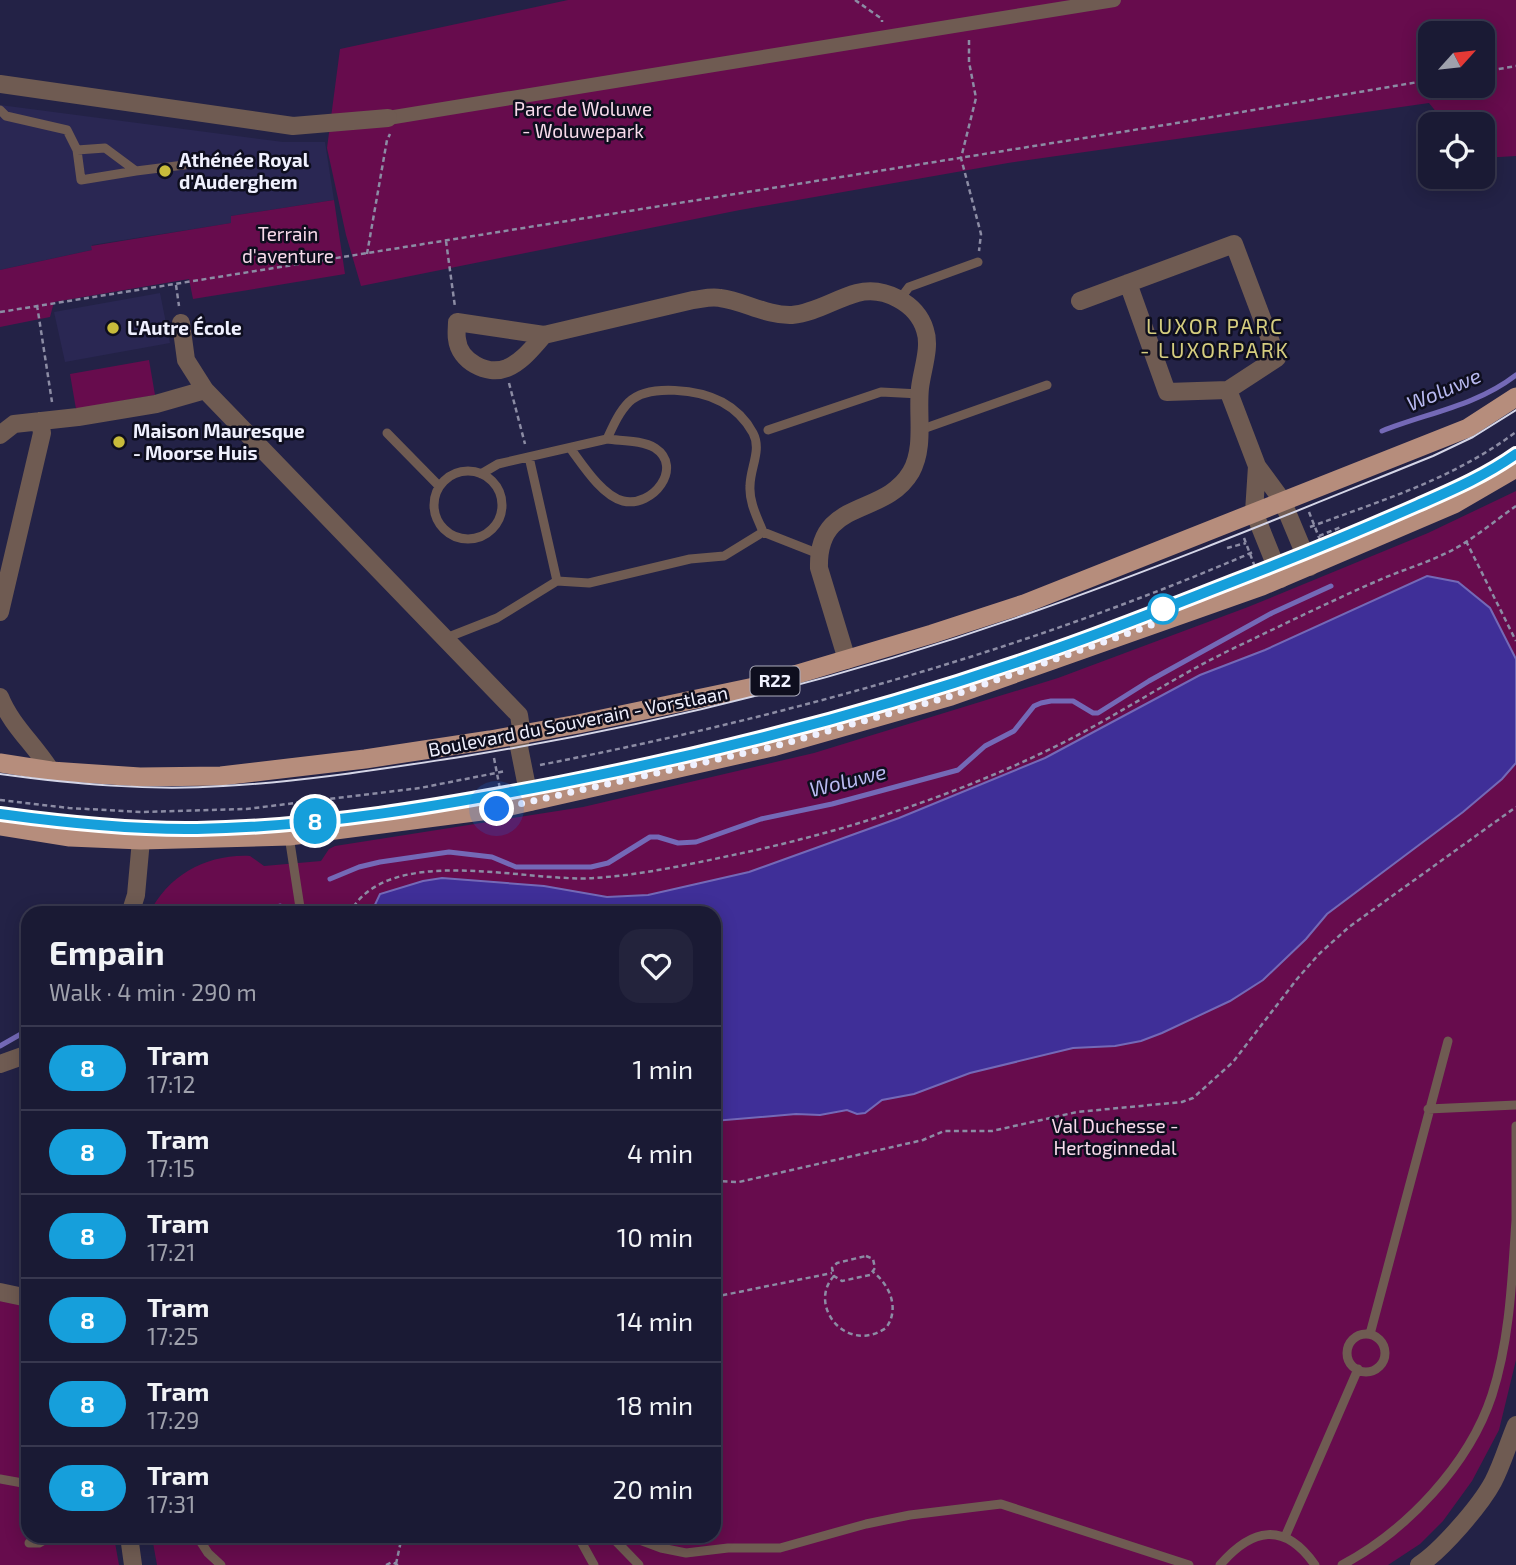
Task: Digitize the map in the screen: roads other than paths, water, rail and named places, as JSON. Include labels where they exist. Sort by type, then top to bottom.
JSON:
[{"type":"main road","name":"Boulevard du Souverain - Vorstlaan","points":[[0,763],[51,771],[140,777],[221,776],[365,759],[523,735],[754,687],[1024,604],[1468,428],[1516,397]]},
{"type":"main road","points":[[0,826],[70,837],[141,840],[289,836],[416,821],[530,802],[772,747],[951,696],[1281,579],[1454,504],[1516,468]]},
{"type":"street","points":[[0,84],[293,126],[388,118],[1114,0]]},
{"type":"street","points":[[1080,301],[1128,283],[1234,244],[1278,358],[1228,390],[1167,392],[1128,283]]},
{"type":"street","points":[[544,335],[525,356],[505,369],[481,369],[464,356],[456,341],[457,322],[544,335],[693,300],[718,297],[773,313],[791,315],[812,311],[859,292],[880,292],[900,299],[918,315],[926,331],[927,348],[920,394],[920,429],[912,471],[899,487],[836,521],[825,533],[819,554],[823,584],[846,660]]},
{"type":"street","points":[[181,323],[187,360],[205,390],[519,715],[523,735],[519,747],[530,802]]},
{"type":"street","points":[[0,435],[14,424],[156,404],[205,390]]},
{"type":"street","points":[[1228,390],[1257,466],[1282,500],[1310,567]]},
{"type":"street","points":[[0,612],[47,420]]},
{"type":"street","points":[[1257,466],[1254,512],[1281,579]]},
{"type":"street","points":[[0,697],[7,714],[41,754],[51,771]]},
{"type":"street","points":[[133,906],[141,840]]},
{"type":"street","points":[[0,1064],[21,1056]]},
{"type":"street","points":[[0,1292],[21,1296]]},
{"type":"street","points":[[1425,1563],[1461,1524],[1492,1483],[1516,1425]]},
{"type":"street","points":[[130,1543],[133,1565]]},
{"type":"lane","points":[[0,110],[6,116],[67,130],[77,150],[81,180],[208,162]]},
{"type":"lane","points":[[77,150],[105,148],[136,172]]},
{"type":"lane","points":[[900,299],[909,287],[978,262]]},
{"type":"lane","points":[[920,429],[1047,385]]},
{"type":"lane","points":[[607,439],[614,422],[630,400],[655,389],[688,392],[720,401],[738,413],[754,435],[756,462],[750,484],[751,503],[763,532],[819,554]]},
{"type":"lane","points":[[768,430],[881,392],[920,394]]},
{"type":"lane","points":[[387,433],[439,486]]},
{"type":"lane","points":[[481,474],[498,464],[607,439],[656,448],[665,462],[665,480],[656,493],[641,500],[623,501],[592,477],[570,448]]},
{"type":"lane","points":[[529,457],[557,582]]},
{"type":"lane","points":[[458,472],[481,474],[498,488],[502,499],[499,521],[483,537],[472,540],[450,535],[442,528],[433,507],[439,486],[458,472]]},
{"type":"lane","points":[[446,638],[497,618],[557,582],[589,583],[690,559],[724,556],[763,532]]},
{"type":"lane","points":[[289,836],[300,906]]},
{"type":"lane","points":[[1370,1334],[1448,1041]]},
{"type":"lane","points":[[1429,1109],[1516,1105]]},
{"type":"lane","points":[[1342,1565],[1360,1555],[1424,1503],[1477,1431],[1492,1396],[1504,1348],[1510,1298],[1516,1220],[1516,1126]]},
{"type":"lane","points":[[1370,1334],[1379,1339],[1385,1356],[1373,1370],[1358,1369],[1348,1358],[1349,1346],[1356,1337],[1370,1334]]},
{"type":"lane","points":[[1285,1537],[1358,1369]]},
{"type":"lane","points":[[0,1479],[21,1483]]},
{"type":"lane","points":[[648,1543],[686,1553],[727,1548],[780,1548],[866,1524],[910,1515],[1001,1504],[1189,1565]]},
{"type":"lane","points":[[1220,1565],[1233,1550],[1252,1538],[1273,1534],[1285,1537],[1305,1552],[1315,1565]]},
{"type":"lane","points":[[29,1544],[39,1543]]},
{"type":"lane","points":[[202,1543],[221,1565]]},
{"type":"lane","points":[[582,1543],[594,1565]]},
{"type":"lane","points":[[618,1543],[639,1565]]},
{"type":"waterway","name":"Woluwe","points":[[1382,431],[1468,402],[1501,386],[1516,375]]},
{"type":"waterway","name":"Woluwe","points":[[330,879],[380,862],[449,852],[492,857],[516,867],[591,867],[608,863],[650,837],[678,843],[696,842],[761,819],[832,804],[958,770],[985,746],[1014,731],[1034,706],[1051,701],[1073,701],[1093,713],[1098,713],[1149,681],[1272,613],[1331,586]]},
{"type":"waterway","name":"Woluwe","points":[[0,1046],[21,1034]]},
{"type":"tram line","points":[[0,774],[83,784],[139,787],[253,784],[342,774],[532,745],[748,698],[890,659],[1081,595],[1433,456],[1473,437],[1516,410]]},
{"type":"tram line","points":[[0,814],[148,828],[286,825],[463,801],[724,746],[894,700],[1144,615],[1387,519],[1464,484],[1516,454]]},
{"type":"tram line","name":"8","points":[[0,814],[69,824],[141,828],[195,829],[292,824],[414,809],[587,778],[679,758],[859,712],[1041,654],[1158,611],[1383,521],[1449,492],[1516,454]]},
{"type":"place","name":"Athénée Royal d'Auderghem","points":[[165,171]]},
{"type":"place","name":"L'Autre École","points":[[113,328]]},
{"type":"place","name":"Maison Mauresque - Moorse Huis","points":[[119,442]]},
{"type":"district","name":"LUXOR PARC - LUXORPARK","points":[[1215,339]]},
{"type":"park label","name":"Parc de Woluwe - Woluwepark","points":[[583,120]]},
{"type":"park label","name":"Terrain d'aventure","points":[[288,245]]},
{"type":"park label","name":"Val Duchesse - Hertoginnedal","points":[[1115,1137]]}]
